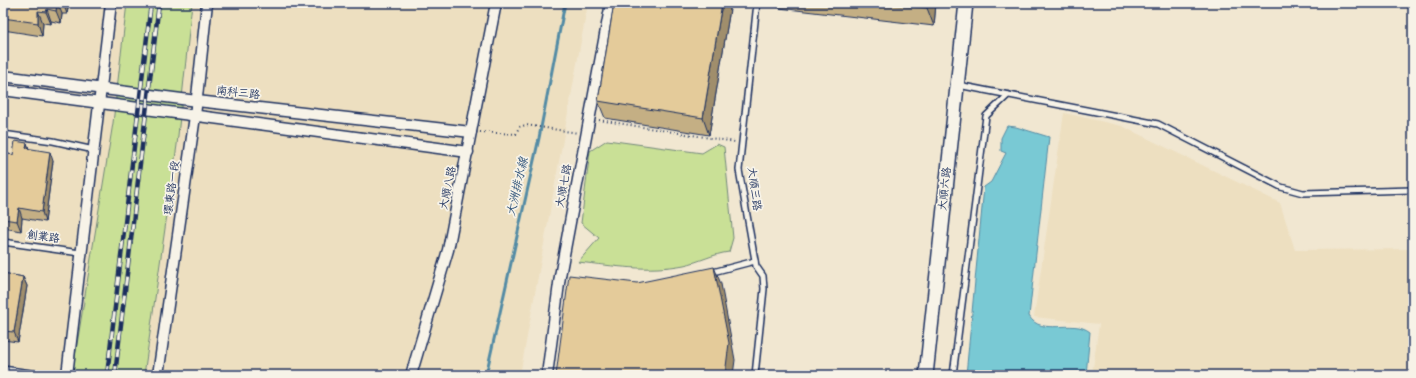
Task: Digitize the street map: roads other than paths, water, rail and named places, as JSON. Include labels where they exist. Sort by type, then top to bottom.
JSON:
[{"type":"street","points":[[68,375],[80,253],[100,102],[111,3]]},
{"type":"street","name":"環東路一段","points":[[158,375],[197,101],[207,3]]},
{"type":"street","name":"大順八路","points":[[411,375],[448,250],[496,3]]},
{"type":"street","name":"大順七路","points":[[547,375],[611,3]]},
{"type":"street","name":"大順六路","points":[[926,375],[966,3]]},
{"type":"street","name":"南科三路","points":[[3,76],[197,101],[471,132]]},
{"type":"street","points":[[3,90],[468,152]]},
{"type":"lane","name":"大順三路","points":[[755,375],[764,289],[763,276],[756,266],[739,170],[757,3]]},
{"type":"lane","points":[[957,85],[1158,124],[1281,187],[1303,193],[1413,190]]},
{"type":"lane","points":[[953,375],[986,116],[1008,95]]},
{"type":"lane","points":[[3,134],[53,141],[94,150]]},
{"type":"lane","name":"創業路","points":[[3,242],[80,253]]},
{"type":"lane","points":[[704,274],[755,261]]},
{"type":"lane","points":[[3,369],[44,375]]},
{"type":"water","points":[[1007,126],[1016,127],[1049,137],[1029,316],[1034,322],[1041,325],[1049,327],[1083,328],[1090,332],[1086,375],[966,375],[984,187],[991,182],[1006,153],[1001,151],[1001,138]]},
{"type":"waterway","name":"大洲排水線","points":[[486,375],[539,138],[565,3]]},
{"type":"railway","points":[[107,375],[151,3]]},
{"type":"railway","points":[[115,375],[159,3]]}]
